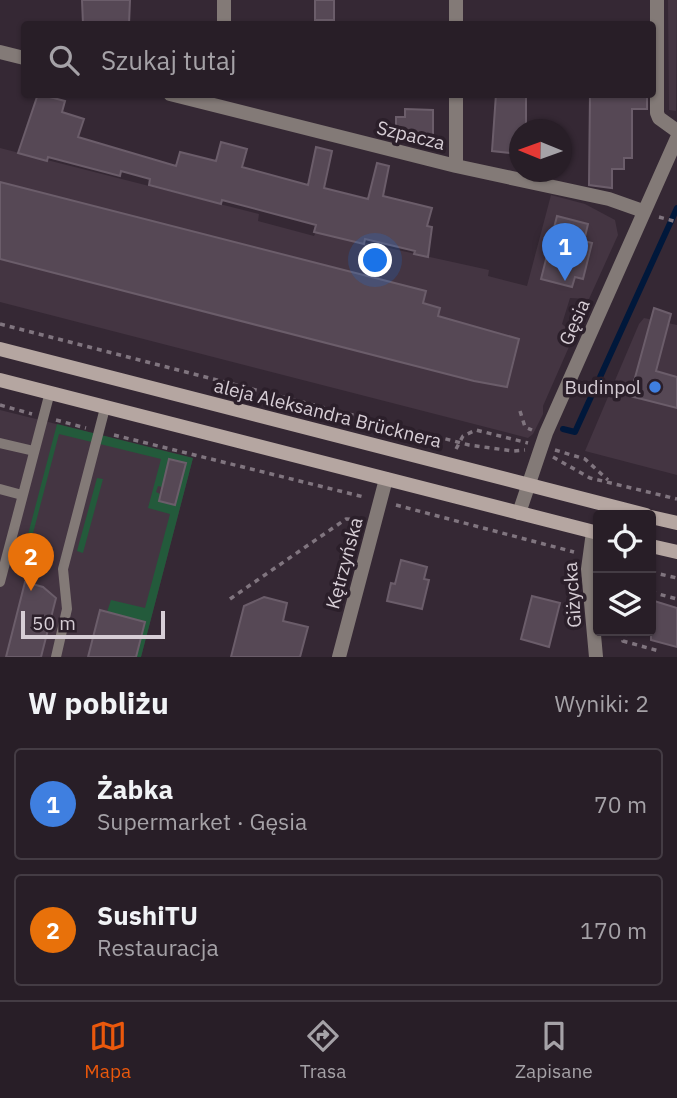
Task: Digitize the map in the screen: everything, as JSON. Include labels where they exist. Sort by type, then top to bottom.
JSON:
[{"type":"main road","name":"aleja Aleksandra Brücknera","points":[[0,349],[626,510]]},
{"type":"main road","points":[[0,380],[593,531]]},
{"type":"main road","points":[[656,518],[677,523]]},
{"type":"main road","points":[[656,546],[677,552]]},
{"type":"street","points":[[224,0],[224,21]]},
{"type":"street","points":[[456,0],[456,21]]},
{"type":"street","points":[[657,0],[657,113],[659,118],[677,131]]},
{"type":"street","points":[[0,52],[21,57]]},
{"type":"street","name":"Szpacza","points":[[201,98],[225,101],[456,166],[609,199],[650,213]]},
{"type":"street","points":[[456,98],[456,166]]},
{"type":"street","name":"Gęsia","points":[[519,513],[546,433],[650,213],[677,138]]},
{"type":"street","name":"Kętrzyńska","points":[[340,657],[386,479]]},
{"type":"street","name":"Giżycka","points":[[593,541],[588,556],[596,657]]},
{"type":"lane","points":[[0,582],[50,393]]},
{"type":"lane","points":[[56,657],[67,609],[62,569],[105,408]]},
{"type":"lane","points":[[0,443],[34,451]]},
{"type":"lane","points":[[0,489],[22,495]]},
{"type":"path","points":[[650,213],[677,222]]},
{"type":"path","points":[[0,324],[458,442]]},
{"type":"path","points":[[0,405],[588,556]]},
{"type":"path","points":[[520,411],[525,427],[537,432]]},
{"type":"path","points":[[610,481],[677,499]]},
{"type":"path","points":[[230,599],[346,519],[374,523]]},
{"type":"path","points":[[655,573],[677,578]]},
{"type":"path","points":[[656,593],[677,599]]},
{"type":"path","points":[[624,636],[623,641],[659,651]]},
{"type":"shaded area","points":[[668,0],[677,0],[676,111],[669,110]]},
{"type":"shaded area","points":[[0,148],[259,214],[258,221],[314,236],[316,232],[489,270],[488,276],[527,286],[551,195],[585,204],[615,220],[618,235],[589,299],[570,298],[562,324],[572,333],[572,340],[543,406],[543,414],[533,434],[528,438],[0,302]]},
{"type":"shaded area","points":[[644,318],[677,325],[677,475],[585,451],[639,324]]},
{"type":"shaded area","points":[[0,410],[193,458],[141,657],[0,657]]},
{"type":"green space","points":[[57,424],[193,458],[141,657],[136,657],[145,622],[107,612],[111,600],[145,608],[170,514],[148,508],[161,459],[59,434],[26,560],[37,564],[35,573],[19,569]],"holes":[[[169,459],[186,463],[175,505],[159,501],[160,494],[156,492],[158,486],[162,487]]]},
{"type":"green space","points":[[97,478],[103,479],[83,553],[77,551]]},
{"type":"building","points":[[82,0],[130,0],[129,21],[83,21]]},
{"type":"building","points":[[315,0],[334,0],[334,20],[315,20]]},
{"type":"building","points":[[37,98],[65,101],[62,112],[84,119],[78,137],[176,166],[180,152],[216,161],[221,142],[247,149],[242,167],[308,185],[316,147],[332,151],[324,188],[368,199],[377,163],[389,166],[383,196],[432,208],[427,226],[432,227],[428,257],[414,254],[415,251],[365,239],[364,244],[314,232],[316,225],[222,200],[221,204],[149,185],[150,179],[121,171],[120,176],[48,157],[47,161],[18,153]]},
{"type":"building","points":[[496,98],[526,98],[526,119],[509,119],[509,153],[492,151]]},
{"type":"building","points":[[590,98],[647,98],[647,109],[632,109],[632,158],[624,158],[624,169],[612,169],[612,188],[589,185]]},
{"type":"building","points":[[405,109],[433,110],[433,135],[396,135],[396,117],[405,117]]},
{"type":"building","points":[[0,182],[426,291],[423,303],[440,308],[438,316],[519,339],[507,387],[474,381],[0,259]]},
{"type":"building","points":[[557,216],[588,224],[584,241],[592,243],[583,279],[575,277],[572,287],[541,279]]},
{"type":"building","points":[[654,308],[671,314],[656,371],[677,377],[677,408],[630,396]]},
{"type":"building","points":[[169,459],[186,463],[175,505],[159,501]]},
{"type":"building","points":[[401,560],[427,567],[424,579],[429,580],[422,609],[387,601]]},
{"type":"building","points":[[25,582],[43,587],[56,598],[41,657],[6,657]]},
{"type":"building","points":[[532,596],[560,603],[549,647],[521,639]]},
{"type":"building","points":[[264,597],[287,603],[283,621],[308,627],[300,657],[231,657],[244,606]]},
{"type":"building","points":[[656,602],[677,608],[677,647],[651,640],[651,636],[656,636]]},
{"type":"building","points":[[100,610],[145,622],[136,657],[88,657]]},
{"type":"waterway","points":[[563,429],[575,432],[677,208]]},
{"type":"place","name":"Żabka","points":[[565,281]]},
{"type":"place","name":"Budinpol","points":[[655,387]]},
{"type":"place","name":"SushiTU","points":[[31,591]]}]
